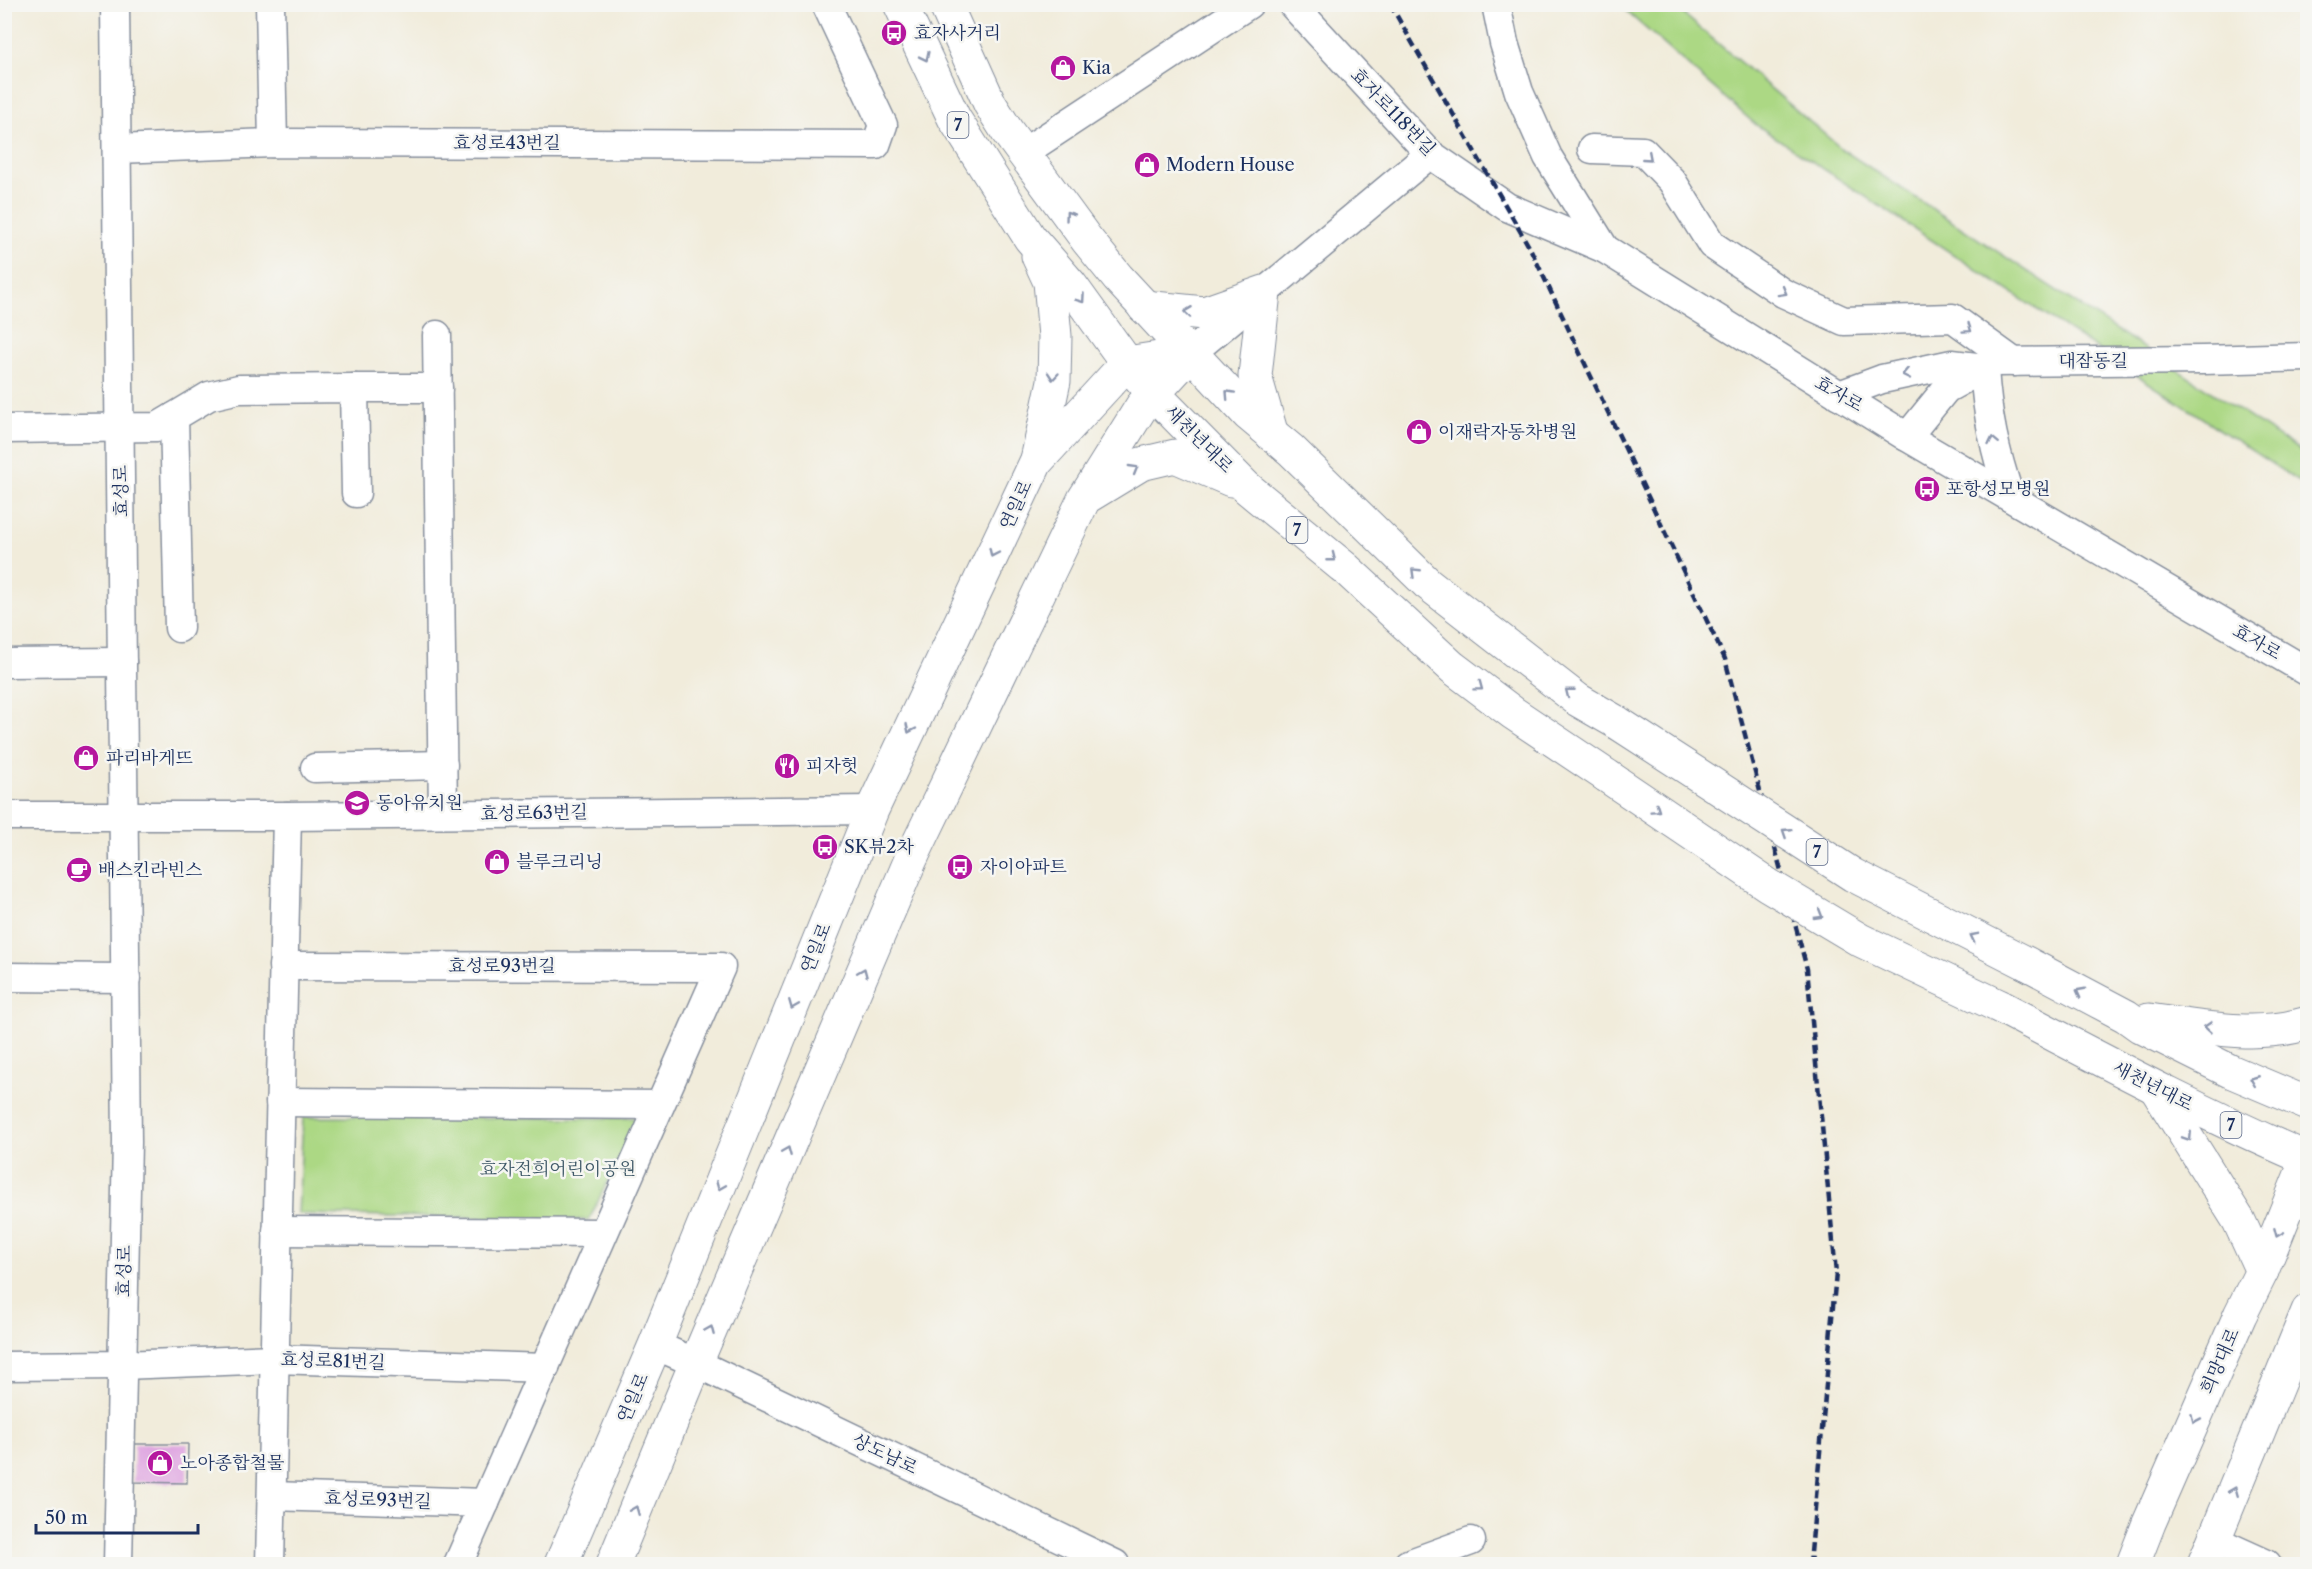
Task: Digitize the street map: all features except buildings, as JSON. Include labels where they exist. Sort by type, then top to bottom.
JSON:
[{"type":"main road","name":"새천년대로","points":[[900,4],[954,118],[1030,238],[1070,284],[1126,363],[1246,487],[1346,570],[1452,667],[1513,713],[1768,885],[1860,940],[2001,1007],[2156,1088],[2270,1144],[2307,1158]]},
{"type":"main road","name":"7","points":[[945,4],[990,104],[1087,240],[1144,307],[1248,414],[1291,450],[1427,583],[1578,700],[1618,723],[1853,875],[2026,963],[2126,1016],[2140,1026],[2202,1057],[2307,1104]]},
{"type":"main road","points":[[1030,238],[1050,282],[1055,336],[1054,381],[1036,462]]},
{"type":"main road","points":[[1144,307],[1204,314],[1264,292],[1255,376],[1272,435]]},
{"type":"main road","points":[[1126,363],[1191,353]]},
{"type":"main road","points":[[613,1564],[696,1363],[911,859],[1084,499],[1142,406],[1191,353]]},
{"type":"main road","name":"연일로","points":[[561,1564],[655,1345],[872,810],[1036,462],[1126,363]]},
{"type":"main road","points":[[1084,499],[1142,464],[1175,456],[1246,487]]},
{"type":"main road","points":[[2126,1016],[2193,1026],[2250,1031],[2288,1028],[2307,1023]]},
{"type":"main road","points":[[2202,1057],[2265,1050],[2307,1040]]},
{"type":"main road","points":[[2156,1088],[2239,1221],[2262,1270]]},
{"type":"main road","name":"희망대로","points":[[2133,1564],[2230,1337],[2287,1213],[2307,1158]]},
{"type":"main road","points":[[2209,1552],[2304,1327]]},
{"type":"street","name":"효성로","points":[[115,4],[127,1142],[118,1564]]},
{"type":"street","points":[[270,4],[273,143]]},
{"type":"street","name":"효성로43번길","points":[[117,149],[273,143],[876,145],[883,125],[825,4]]},
{"type":"street","points":[[1023,153],[1249,4]]},
{"type":"street","name":"효자로118번길","points":[[1292,4],[1430,154],[1507,207],[1605,249]]},
{"type":"street","name":"효자로","points":[[1496,4],[1504,43],[1519,92],[1543,147],[1605,249],[1907,436],[2307,672]]},
{"type":"street","points":[[1592,148],[1642,151],[1672,181],[1712,246],[1783,293],[1844,321],[1953,318],[2014,362]]},
{"type":"street","points":[[1191,353],[1430,154]]},
{"type":"street","points":[[437,335],[443,814]]},
{"type":"street","name":"대잠동길","points":[[1907,436],[1946,389],[1995,362],[2307,357]]},
{"type":"street","points":[[1839,395],[1882,379],[1952,364],[1984,368],[1989,421],[1995,452],[2010,497]]},
{"type":"street","points":[[354,388],[356,493]]},
{"type":"street","points":[[4,429],[157,427],[209,396],[239,389],[438,388]]},
{"type":"street","points":[[174,417],[179,628]]},
{"type":"street","points":[[4,663],[122,662]]},
{"type":"street","points":[[315,768],[443,765]]},
{"type":"street","name":"효성로63번길","points":[[4,816],[287,816],[872,810]]},
{"type":"street","points":[[270,1564],[287,816]]},
{"type":"street","name":"효성로93번길","points":[[283,966],[721,967],[660,1106]]},
{"type":"street","points":[[4,977],[126,978]]},
{"type":"street","points":[[280,1102],[660,1106],[458,1564]]},
{"type":"street","points":[[277,1231],[603,1233]]},
{"type":"street","name":"상도남로","points":[[655,1345],[1115,1564]]},
{"type":"street","name":"효성로81번길","points":[[4,1366],[122,1365],[275,1359],[545,1368]]},
{"type":"street","name":"효성로93번길","points":[[272,1496],[485,1503]]},
{"type":"street","points":[[1408,1564],[1471,1541]]},
{"type":"street","points":[[2209,1552],[2267,1564]]},
{"type":"green space","points":[[1619,5],[1673,5],[1843,150],[2307,455],[2307,487],[1755,124]]},
{"type":"green space","name":"효자전희어린이공원","points":[[303,1117],[638,1118],[589,1220],[298,1214]]},
{"type":"railway","points":[[1390,4],[1531,250],[1725,659],[1807,969],[1836,1273],[1810,1564]]},
{"type":"place","name":"효자사거리","points":[[894,33]]},
{"type":"place","name":"Kia","points":[[1063,68]]},
{"type":"place","name":"Modern House","points":[[1147,165]]},
{"type":"place","name":"이재락자동차병원","points":[[1419,432]]},
{"type":"place","name":"포항성모병원","points":[[1927,489]]},
{"type":"place","name":"파리바게뜨","points":[[86,758]]},
{"type":"place","name":"피자헛","points":[[787,766]]},
{"type":"place","name":"동아유치원","points":[[357,803]]},
{"type":"place","name":"SK뷰2차","points":[[825,847]]},
{"type":"place","name":"블루크리닝","points":[[497,862]]},
{"type":"place","name":"자이아파트","points":[[960,867]]},
{"type":"place","name":"배스킨라빈스","points":[[79,870]]},
{"type":"place","name":"노아종합철물","points":[[160,1463]]}]
